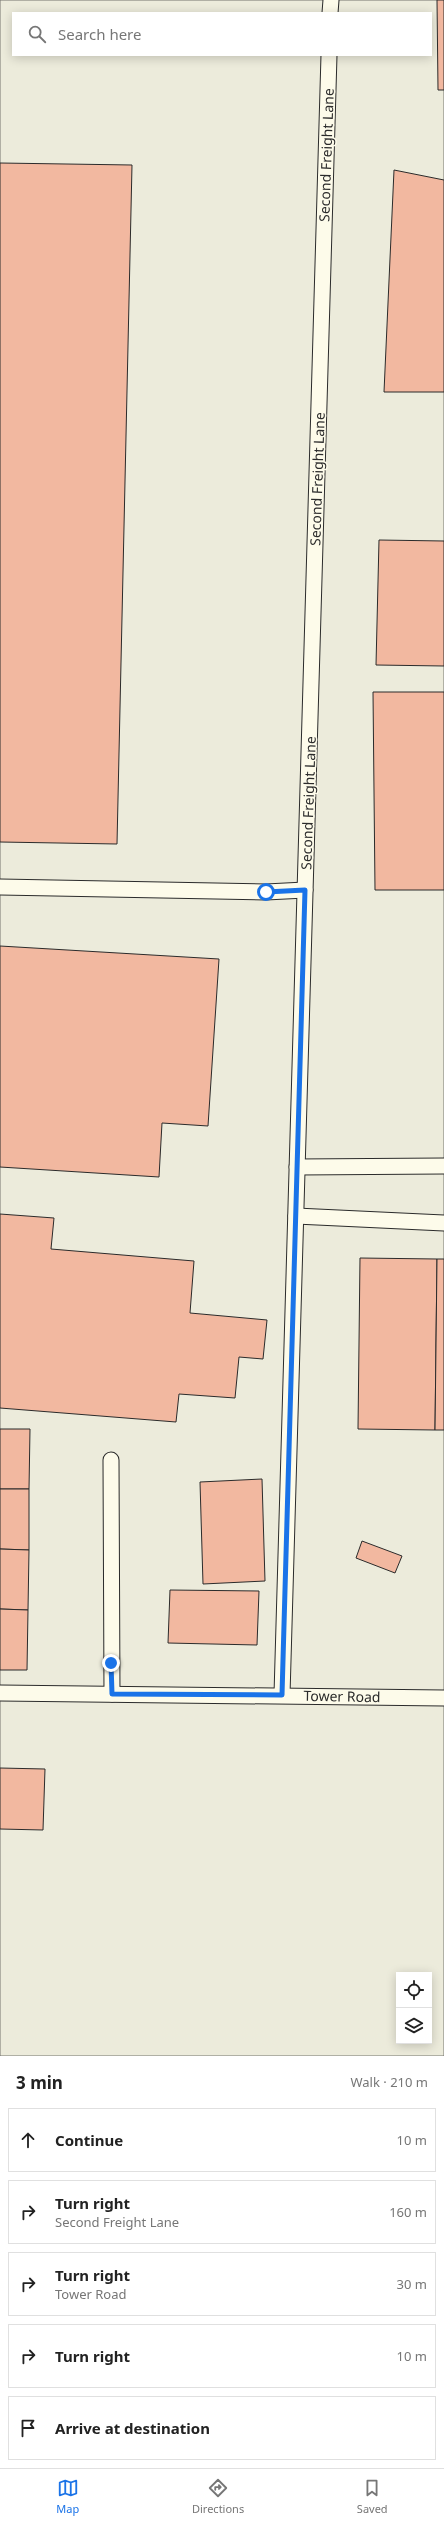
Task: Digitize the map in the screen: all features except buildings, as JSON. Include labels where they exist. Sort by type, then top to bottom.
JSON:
[{"type":"lane","points":[[330,12],[331,0]]},
{"type":"lane","name":"Second Freight Lane","points":[[282,1695],[329,56]]},
{"type":"lane","points":[[0,887],[266,892],[305,890]]},
{"type":"lane","points":[[297,1167],[444,1166]]},
{"type":"lane","points":[[296,1216],[444,1223]]},
{"type":"lane","points":[[111,1460],[112,1694]]},
{"type":"lane","name":"Tower Road","points":[[0,1693],[444,1698]]},
{"type":"shaded area","points":[[0,0],[444,0],[444,2056],[0,2056]]},
{"type":"route","points":[[111,1663],[112,1694],[282,1695],[305,890],[266,892]]}]
